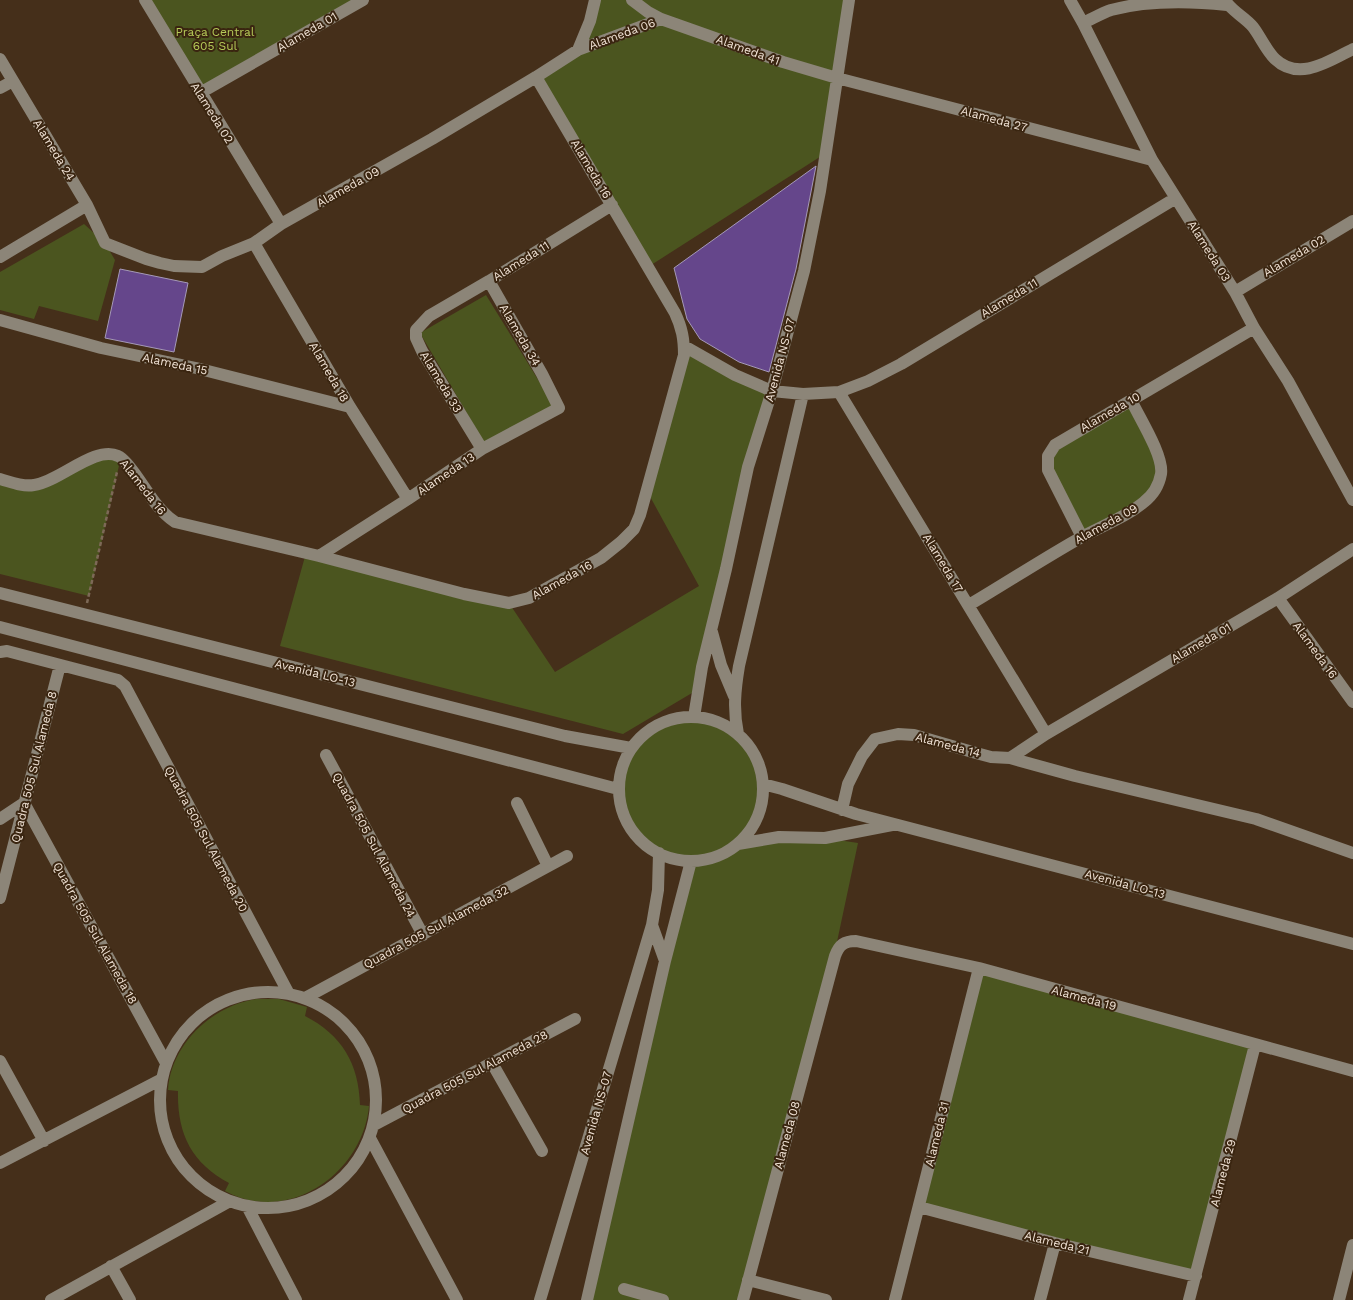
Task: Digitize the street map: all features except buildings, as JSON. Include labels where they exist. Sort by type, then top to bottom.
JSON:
[{"type":"street","name":"Alameda 02","points":[[145,0],[281,224]]},
{"type":"street","name":"Alameda 01","points":[[200,93],[363,0]]},
{"type":"street","points":[[578,50],[596,0]]},
{"type":"street","name":"Alameda 06","points":[[632,0],[646,11],[661,19]]},
{"type":"street","name":"Avenida NS-07","points":[[694,717],[697,690],[748,467],[772,391],[804,271],[820,190],[849,0]]},
{"type":"street","name":"Alameda 03","points":[[1070,0],[1152,160],[1235,292],[1254,328],[1288,381],[1353,500]]},
{"type":"street","points":[[1083,23],[1110,10],[1132,4],[1188,0],[1226,2],[1250,23],[1273,58],[1284,66],[1304,70],[1320,66],[1353,49]]},
{"type":"street","name":"Alameda 06","points":[[578,50],[661,19]]},
{"type":"street","name":"Alameda 41","points":[[661,19],[783,62],[836,78]]},
{"type":"street","name":"Alameda 09","points":[[105,243],[146,260],[174,266],[202,267],[222,256],[254,243],[281,224],[432,139],[578,50]]},
{"type":"street","name":"Alameda 24","points":[[0,59],[86,205],[105,243]]},
{"type":"street","name":"Alameda 16","points":[[0,479],[26,486],[35,485],[58,476],[99,455],[111,453],[121,457],[134,472],[159,509],[164,515],[175,522],[319,556],[464,594],[508,603],[529,598],[601,558],[634,529],[640,515],[682,362],[684,346],[680,325],[675,313],[536,77]]},
{"type":"street","name":"Alameda 27","points":[[836,78],[1152,160]]},
{"type":"street","points":[[0,88],[12,81]]},
{"type":"street","name":"Alameda 11","points":[[684,346],[736,375],[772,391],[803,394],[839,392],[868,381],[901,364],[1176,198]]},
{"type":"street","points":[[0,258],[86,205]]},
{"type":"street","name":"Alameda 11","points":[[429,316],[612,205]]},
{"type":"street","name":"Alameda 02","points":[[1235,292],[1353,221]]},
{"type":"street","name":"Alameda 18","points":[[254,243],[350,407],[408,499]]},
{"type":"street","name":"Alameda 34","points":[[489,281],[550,389]]},
{"type":"street","name":"Alameda 33","points":[[429,316],[416,330],[419,344],[482,449]]},
{"type":"street","name":"Alameda 15","points":[[0,320],[101,348],[196,368],[350,407]]},
{"type":"street","name":"Alameda 10","points":[[1082,537],[1048,470],[1050,450],[1054,444],[1254,328]]},
{"type":"street","name":"Alameda 13","points":[[319,556],[482,449],[559,408],[550,389]]},
{"type":"street","name":"Alameda 17","points":[[839,392],[1046,734]]},
{"type":"street","points":[[738,734],[734,716],[734,696],[739,666],[803,394]]},
{"type":"street","name":"Alameda 09","points":[[969,605],[1082,537],[1120,518],[1152,495],[1161,474],[1162,465],[1159,455],[1131,400]]},
{"type":"street","name":"Alameda 01","points":[[1010,758],[1046,734],[1278,598],[1353,549]]},
{"type":"street","name":"Avenida LO-13","points":[[0,593],[566,736],[632,748]]},
{"type":"street","name":"Alameda 16","points":[[1278,598],[1353,702]]},
{"type":"street","points":[[0,626],[618,789]]},
{"type":"street","points":[[711,629],[721,665],[734,696]]},
{"type":"street","points":[[0,652],[8,652],[60,665]]},
{"type":"street","name":"Quadra 505 Sul Alameda 20","points":[[60,665],[118,680],[123,684],[289,994]]},
{"type":"street","name":"Quadra 505 Sul Alameda 8","points":[[0,898],[60,665]]},
{"type":"street","points":[[694,717],[710,720],[738,734],[749,746],[757,760],[763,784],[762,806],[749,833],[738,844],[724,853],[708,859],[691,861],[675,859],[659,853],[642,842],[630,827],[621,809],[618,789],[624,760],[648,731],[670,720],[694,717]]},
{"type":"street","name":"Alameda 14","points":[[842,810],[848,784],[862,756],[875,739],[898,734],[914,735],[991,757],[1010,758]]},
{"type":"street","name":"Quadra 505 Sul Alameda 24","points":[[326,755],[423,935]]},
{"type":"street","points":[[1010,758],[1075,776],[1256,819],[1353,853]]},
{"type":"street","name":"Avenida LO-13","points":[[763,784],[842,810],[897,825],[1353,944]]},
{"type":"street","points":[[0,819],[24,803]]},
{"type":"street","name":"Quadra 505 Sul Alameda 18","points":[[24,803],[166,1063]]},
{"type":"street","points":[[517,803],[548,866]]},
{"type":"street","name":"Avenida LO-13","points":[[738,844],[779,837],[824,838],[897,825]]},
{"type":"street","name":"Avenida NS-07","points":[[540,1300],[652,925],[658,890],[659,853]]},
{"type":"street","name":"Quadra 505 Sul Alameda 32","points":[[305,998],[567,856]]},
{"type":"street","points":[[587,1300],[665,961],[691,861]]},
{"type":"street","name":"Avenida NS-07","points":[[652,925],[665,961]]},
{"type":"street","name":"Alameda 19","points":[[831,970],[840,945],[848,941],[874,945],[979,968],[1353,1072]]},
{"type":"street","points":[[267,992],[273,972],[272,961]]},
{"type":"street","name":"Alameda 31","points":[[895,1300],[979,968]]},
{"type":"street","name":"Alameda 08","points":[[744,1300],[831,970]]},
{"type":"street","points":[[330,1011],[329,994],[335,982]]},
{"type":"street","points":[[267,992],[289,994],[305,998],[330,1011],[346,1025],[362,1046],[374,1076],[377,1102],[374,1125],[370,1138],[360,1157],[344,1178],[322,1194],[298,1204],[272,1208],[247,1206],[230,1201],[205,1188],[190,1175],[176,1158],[165,1133],[160,1108],[162,1078],[175,1043],[193,1022],[215,1006],[240,995],[267,992]]},
{"type":"street","name":"Quadra 505 Sul Alameda 28","points":[[374,1125],[576,1019]]},
{"type":"street","points":[[152,1037],[163,1044],[175,1043]]},
{"type":"street","name":"Alameda 29","points":[[1189,1300],[1256,1045]]},
{"type":"street","points":[[0,1061],[44,1141]]},
{"type":"street","points":[[492,1063],[542,1152]]},
{"type":"street","points":[[0,1163],[162,1078]]},
{"type":"street","points":[[130,1095],[144,1096],[160,1108]]},
{"type":"street","points":[[377,1102],[389,1108],[405,1109]]},
{"type":"street","points":[[370,1138],[457,1300]]},
{"type":"street","points":[[360,1157],[376,1161],[387,1170]]},
{"type":"street","points":[[204,1216],[207,1203],[205,1188]]},
{"type":"street","points":[[51,1300],[230,1201]]},
{"type":"street","points":[[247,1206],[296,1300]]},
{"type":"street","name":"Alameda 21","points":[[919,1207],[1055,1243],[1196,1276]]},
{"type":"street","points":[[262,1234],[264,1218],[272,1208]]},
{"type":"street","points":[[1040,1300],[1055,1243]]},
{"type":"street","points":[[1339,1300],[1353,1245]]},
{"type":"street","points":[[111,1266],[130,1300]]},
{"type":"street","points":[[748,1280],[826,1300]]},
{"type":"street","points":[[624,1290],[663,1300]]},
{"type":"path","points":[[85,614],[121,457]]},
{"type":"green space","name":"Praça Central 605 Sul","points":[[146,0],[363,0],[200,93]]},
{"type":"green space","points":[[595,0],[851,0],[826,153],[648,267],[536,77],[578,50]]},
{"type":"green space","points":[[84,224],[105,243],[115,260],[98,321],[39,306],[34,319],[0,310],[0,272]]},
{"type":"green space","points":[[486,295],[556,409],[485,444],[420,333]]},
{"type":"green space","points":[[684,346],[772,391],[697,690],[623,734],[280,646],[306,553],[509,603],[555,672],[699,586],[647,491]]},
{"type":"green space","points":[[1131,400],[1159,455],[1152,495],[1082,537],[1048,460],[1050,450]]},
{"type":"green space","points":[[121,457],[89,596],[0,574],[0,479],[26,486],[91,458]]},
{"type":"green space","points":[[694,717],[725,725],[741,738],[757,760],[763,784],[756,820],[739,843],[825,838],[858,843],[831,970],[744,1300],[582,1300],[691,861],[662,855],[642,842],[631,828],[623,812],[620,778],[625,761],[634,746],[648,732],[664,723]]},
{"type":"green space","points":[[979,968],[1255,1045],[1196,1276],[919,1207]]},
{"type":"green space","points":[[256,999],[279,999],[307,1007],[305,1016],[329,1032],[346,1052],[356,1076],[360,1105],[369,1106],[364,1130],[353,1152],[337,1172],[318,1187],[297,1197],[273,1202],[249,1200],[225,1191],[229,1183],[205,1166],[189,1145],[180,1120],[178,1091],[168,1090],[171,1073],[177,1057],[197,1030],[224,1010]]}]
